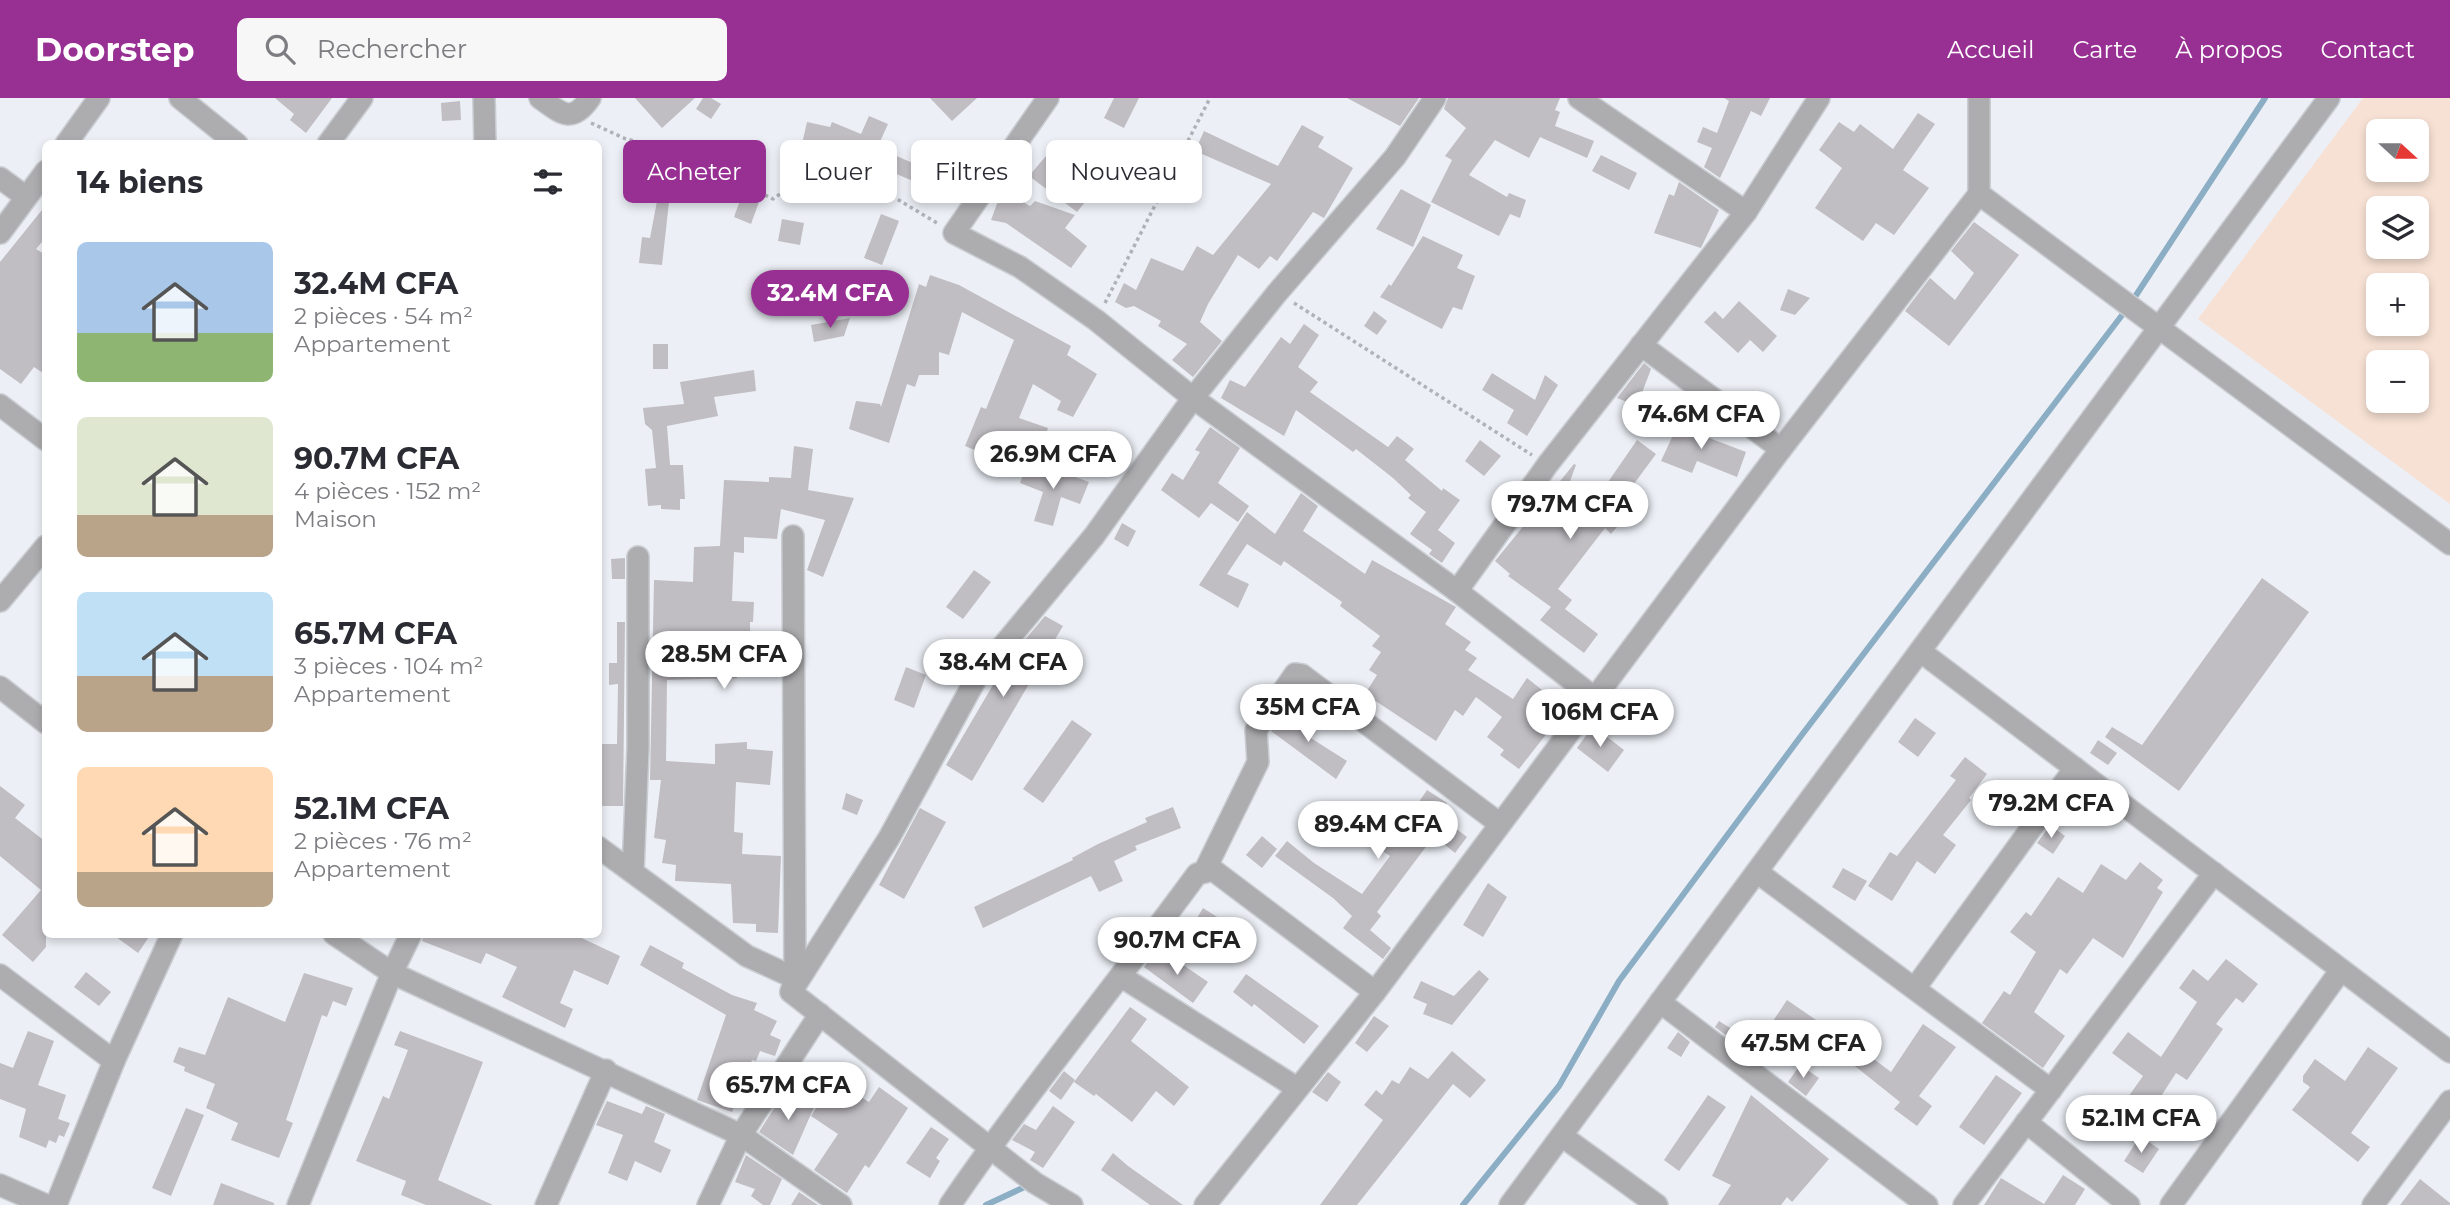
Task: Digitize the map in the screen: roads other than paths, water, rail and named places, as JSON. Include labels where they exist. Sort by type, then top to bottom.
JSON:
[{"type":"street","points":[[69,140],[99,98]]},
{"type":"street","points":[[180,98],[232,140]]},
{"type":"street","points":[[331,140],[362,98]]},
{"type":"street","points":[[484,98],[485,140]]},
{"type":"street","points":[[540,98],[561,113],[572,115],[582,110],[590,98]]},
{"type":"street","points":[[1048,98],[954,233],[1020,267],[1096,320],[1193,398],[1457,591],[1596,699]]},
{"type":"street","points":[[793,985],[889,838],[977,677],[1094,536],[1193,398],[1277,293],[1395,157],[1435,98]]},
{"type":"street","points":[[1579,98],[1746,212]]},
{"type":"street","points":[[1457,591],[1548,464],[1746,212],[1819,98]]},
{"type":"street","points":[[1205,1205],[1375,992],[1781,449],[1979,194],[1979,98]]},
{"type":"street","points":[[1510,1205],[2329,98]]},
{"type":"street","points":[[0,233],[42,176]]},
{"type":"street","points":[[0,177],[26,197]]},
{"type":"street","points":[[1979,194],[2450,544]]},
{"type":"street","points":[[1641,345],[1781,449]]},
{"type":"street","points":[[0,405],[42,437]]},
{"type":"street","points":[[793,536],[793,985]]},
{"type":"street","points":[[0,601],[42,551]]},
{"type":"street","points":[[634,872],[638,748],[638,557]]},
{"type":"street","points":[[1920,651],[2450,1052]]},
{"type":"street","points":[[1205,870],[1258,762],[1256,730],[1294,674],[1302,675],[1500,824]]},
{"type":"street","points":[[0,687],[42,720]]},
{"type":"street","points":[[1915,988],[2075,768]]},
{"type":"street","points":[[602,850],[747,956],[793,985],[820,1014],[1035,1183],[1072,1205]]},
{"type":"street","points":[[950,1205],[991,1146],[1122,977],[1197,874],[1213,870],[1375,992]]},
{"type":"street","points":[[1757,872],[2051,1090]]},
{"type":"street","points":[[1964,1205],[2214,873]]},
{"type":"street","points":[[57,1205],[114,1061],[170,938]]},
{"type":"street","points":[[340,938],[391,973],[606,1070],[741,1135],[841,1205]]},
{"type":"street","points":[[298,1205],[391,973],[409,938]]},
{"type":"street","points":[[2171,1205],[2341,970]]},
{"type":"street","points":[[0,975],[114,1061]]},
{"type":"street","points":[[1122,977],[1297,1088]]},
{"type":"street","points":[[1660,1002],[1927,1205]]},
{"type":"street","points":[[708,1205],[741,1135],[820,1014]]},
{"type":"street","points":[[547,1205],[606,1070]]},
{"type":"street","points":[[2373,1205],[2450,1101]]},
{"type":"street","points":[[2026,1122],[2129,1205]]},
{"type":"street","points":[[1562,1136],[1657,1205]]},
{"type":"street","points":[[0,1185],[46,1205]]},
{"type":"waterway","points":[[1463,1205],[1559,1086],[1619,981],[1801,736],[2129,306],[2265,98]]},
{"type":"waterway","points":[[986,1205],[1029,1185]]}]
